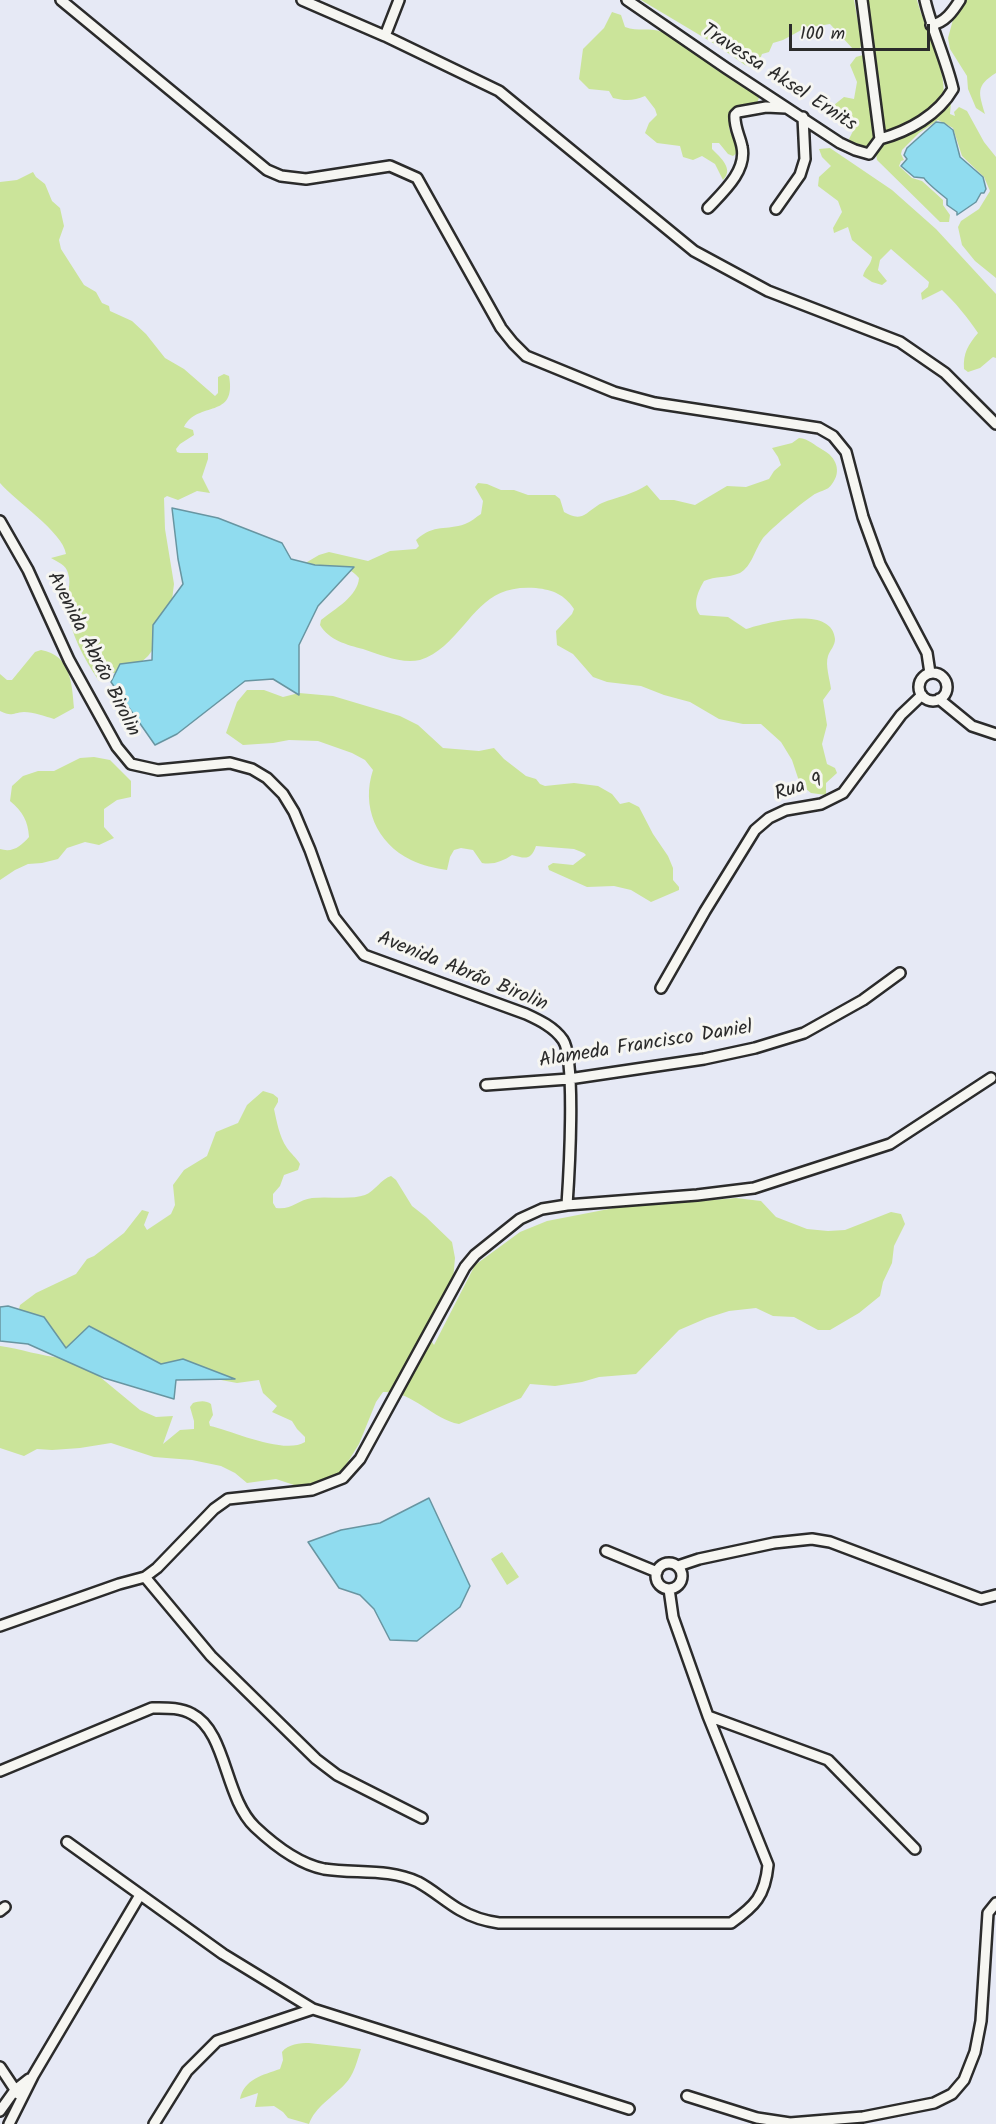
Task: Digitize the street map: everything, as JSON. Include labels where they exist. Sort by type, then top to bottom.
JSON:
[{"type":"street","points":[[61,0],[267,170],[281,176],[306,179],[390,166],[417,178],[501,328],[526,356],[614,392],[655,403],[819,428],[833,436],[846,453],[863,517],[880,564],[927,653],[930,673]]},
{"type":"street","points":[[302,0],[385,36],[499,91],[694,251],[768,291],[900,342],[945,373],[996,424]]},
{"type":"street","points":[[385,36],[399,0]]},
{"type":"street","name":"Travessa Aksel Ernits","points":[[627,0],[840,143],[869,154],[880,139],[862,0]]},
{"type":"street","points":[[880,139],[903,131],[929,116],[945,102],[953,89],[924,0]]},
{"type":"street","points":[[931,25],[947,17],[960,0]]},
{"type":"street","points":[[708,208],[741,166],[743,150],[734,123],[735,115],[738,112],[766,107],[788,108]]},
{"type":"street","points":[[776,209],[800,175],[805,159],[803,117]]},
{"type":"street","name":"Avenida Abrão Birolin","points":[[0,521],[28,570],[69,660],[117,747],[131,764],[158,770],[230,763],[252,769],[267,778],[283,794],[294,812],[334,916],[364,955],[526,1014],[555,1031],[564,1041],[569,1056],[571,1137],[567,1205]]},
{"type":"street","points":[[930,673],[942,676],[946,684],[945,692],[939,699],[930,700],[920,691],[920,682],[925,675],[930,673]]},
{"type":"street","name":"Rua 9","points":[[661,988],[755,830],[769,818],[786,810],[821,804],[843,793],[901,715],[922,695]]},
{"type":"street","points":[[939,699],[972,726],[996,734]]},
{"type":"street","name":"Alameda Francisco Daniel","points":[[486,1085],[569,1079],[704,1059],[755,1048],[804,1033],[863,1000],[900,974]]},
{"type":"street","points":[[0,1626],[145,1577],[157,1568],[214,1509],[228,1499],[312,1490],[343,1478],[360,1459],[465,1267],[475,1255],[520,1220],[542,1209],[754,1188],[818,1170],[890,1144],[991,1078]]},
{"type":"street","points":[[657,1572],[666,1563],[678,1566],[699,1559],[774,1543],[812,1539],[830,1542],[981,1599],[996,1595]]},
{"type":"street","points":[[606,1551],[657,1572]]},
{"type":"street","points":[[657,1572],[659,1584],[669,1589],[674,1588],[680,1582],[682,1574],[678,1566]]},
{"type":"street","points":[[145,1577],[211,1656],[316,1759],[337,1776],[422,1818]]},
{"type":"street","points":[[0,1771],[152,1708],[177,1709],[191,1713],[205,1723],[216,1741],[236,1801],[253,1825],[304,1862],[324,1869],[377,1872],[400,1876],[418,1882],[459,1910],[499,1923],[731,1923],[753,1907],[767,1878],[768,1865],[708,1716],[673,1617],[669,1589]]},
{"type":"street","points":[[708,1716],[828,1760],[915,1849]]},
{"type":"street","points":[[67,1842],[223,1954],[313,2009],[629,2109]]},
{"type":"street","points":[[9,2124],[33,2076],[140,1895]]},
{"type":"street","points":[[687,2096],[757,2118],[790,2123],[863,2117],[934,2103],[952,2094],[964,2080],[975,2052],[981,2021],[988,1913],[996,1903]]},
{"type":"street","points":[[154,2124],[187,2071],[217,2041],[313,2009]]},
{"type":"street","points":[[0,2067],[21,2099]]},
{"type":"street","points":[[0,2111],[15,2090],[33,2076]]},
{"type":"green space","points":[[641,0],[854,0],[862,44],[859,50],[853,49],[830,24],[805,28],[773,43],[769,52],[762,54],[756,69],[745,65],[718,46]]},
{"type":"green space","points":[[866,0],[917,0],[943,78],[942,97],[931,110],[909,124],[885,134]]},
{"type":"green space","points":[[967,0],[996,0],[996,73],[985,82],[980,90],[985,114],[976,108],[968,89],[967,76],[950,49],[948,38],[954,16]]},
{"type":"green space","points":[[612,12],[621,15],[625,27],[653,30],[676,39],[759,98],[757,103],[739,107],[731,113],[729,128],[738,152],[733,156],[728,154],[719,143],[712,143],[712,149],[727,168],[723,180],[715,164],[702,156],[693,160],[683,157],[680,146],[657,143],[645,133],[649,123],[657,115],[645,96],[629,100],[613,98],[609,91],[589,89],[579,79],[583,49],[604,28]]},
{"type":"green space","points":[[863,55],[870,110],[877,128],[872,141],[866,147],[859,148],[853,146],[849,139],[854,129],[852,125],[834,105],[844,97],[854,99],[857,82],[850,65],[856,57]]},
{"type":"green space","points":[[951,103],[950,114],[955,116],[954,112],[959,107],[967,111],[984,142],[996,157],[996,278],[975,261],[962,245],[958,227],[961,221],[979,209],[990,191],[984,177],[962,156],[953,128],[938,120],[919,133],[902,150],[904,160],[899,166],[912,178],[922,181],[943,200],[943,205],[950,215],[949,222],[940,222],[877,160],[876,154],[880,145]]},
{"type":"green space","points":[[830,148],[892,190],[936,229],[996,294],[996,358],[993,357],[980,368],[968,372],[964,369],[967,350],[978,333],[942,290],[922,300],[921,293],[928,287],[929,282],[891,249],[880,260],[878,270],[887,281],[882,285],[863,276],[872,257],[852,240],[848,227],[834,233],[833,228],[842,212],[838,201],[818,186],[819,177],[831,166],[822,157],[819,149]]},
{"type":"green space","points":[[33,172],[45,184],[52,201],[60,208],[64,226],[59,240],[61,249],[84,285],[96,292],[102,303],[109,306],[110,311],[132,321],[165,358],[184,369],[215,396],[218,393],[218,377],[224,374],[229,376],[230,390],[227,399],[215,408],[190,419],[184,427],[193,430],[194,435],[176,449],[180,453],[208,453],[202,477],[210,493],[197,491],[178,500],[167,496],[164,498],[165,529],[174,584],[172,600],[154,648],[136,667],[114,673],[103,667],[102,680],[99,681],[83,655],[71,626],[67,606],[69,577],[67,570],[51,558],[66,554],[63,545],[48,527],[0,483],[0,182],[17,180]]},
{"type":"green space","points":[[799,438],[809,441],[831,456],[837,469],[835,479],[828,488],[814,494],[763,538],[744,570],[735,575],[704,581],[698,594],[696,607],[700,615],[728,617],[746,629],[796,619],[811,619],[831,628],[835,639],[827,660],[831,689],[823,700],[827,725],[822,744],[827,764],[835,768],[837,773],[826,783],[826,795],[811,793],[800,784],[792,760],[781,742],[761,724],[743,724],[719,719],[690,702],[641,686],[607,682],[593,677],[573,654],[557,645],[556,631],[574,609],[562,596],[548,590],[519,588],[493,597],[444,646],[420,660],[398,660],[345,644],[328,635],[320,625],[321,620],[355,591],[359,578],[342,567],[329,566],[308,570],[302,565],[329,552],[368,561],[390,551],[416,549],[419,546],[416,540],[429,531],[465,524],[481,514],[483,501],[475,487],[478,483],[528,495],[555,495],[560,499],[564,512],[577,517],[585,515],[602,503],[647,485],[660,500],[674,500],[695,505],[727,486],[746,487],[769,479],[781,465],[772,448],[792,443]]},
{"type":"green space","points":[[41,650],[51,653],[64,664],[71,680],[74,708],[54,719],[32,713],[10,714],[0,711],[0,674],[7,680],[12,680],[35,652]]},
{"type":"green space","points":[[247,690],[264,690],[283,697],[299,693],[333,696],[400,716],[418,725],[443,748],[479,751],[494,748],[526,776],[536,779],[545,786],[574,783],[598,786],[612,794],[620,804],[629,802],[639,807],[668,856],[673,868],[673,880],[679,890],[651,902],[631,890],[614,886],[587,887],[549,870],[548,866],[553,863],[573,865],[586,855],[574,849],[536,846],[532,854],[527,857],[512,855],[498,862],[482,863],[473,850],[461,848],[454,850],[447,870],[411,860],[389,844],[380,834],[374,822],[369,797],[373,770],[365,760],[318,741],[289,740],[243,745],[226,733],[237,702]]},
{"type":"green space","points":[[94,757],[110,760],[131,781],[131,797],[117,800],[104,809],[104,827],[114,838],[99,845],[85,842],[67,848],[58,859],[28,864],[0,880],[0,849],[16,848],[29,837],[24,817],[10,801],[12,786],[23,776],[38,771],[54,771],[80,758]]},
{"type":"green space","points":[[263,1091],[278,1098],[274,1109],[280,1134],[287,1148],[300,1164],[298,1170],[284,1175],[280,1186],[273,1194],[273,1203],[276,1208],[286,1208],[312,1198],[365,1195],[391,1176],[396,1180],[412,1206],[452,1242],[455,1258],[453,1280],[434,1333],[432,1342],[434,1345],[475,1265],[520,1232],[547,1221],[650,1201],[689,1202],[736,1198],[761,1201],[776,1217],[807,1229],[845,1230],[891,1212],[901,1214],[905,1224],[894,1246],[892,1263],[883,1282],[880,1296],[859,1313],[830,1330],[818,1330],[794,1317],[773,1316],[756,1308],[729,1311],[679,1330],[636,1374],[599,1377],[555,1386],[530,1384],[521,1398],[459,1424],[440,1417],[403,1395],[383,1392],[376,1402],[359,1444],[341,1473],[333,1479],[300,1487],[276,1479],[247,1483],[235,1473],[221,1466],[192,1460],[154,1457],[111,1443],[80,1448],[37,1449],[24,1456],[0,1448],[0,1346],[62,1358],[20,1314],[20,1305],[36,1293],[76,1274],[87,1259],[124,1233],[142,1210],[149,1212],[144,1225],[147,1230],[171,1214],[175,1205],[173,1185],[184,1170],[207,1156],[216,1132],[238,1123],[247,1105]],"holes":[[[94,1372],[205,1377],[237,1383],[259,1380],[263,1393],[277,1406],[272,1412],[292,1421],[305,1437],[305,1442],[285,1446],[272,1444],[210,1426],[209,1422],[213,1415],[211,1404],[202,1401],[193,1403],[190,1407],[194,1429],[180,1430],[163,1444],[173,1416],[156,1417],[140,1410]]]},
{"type":"green space","points":[[502,1552],[519,1577],[507,1585],[491,1559]]},
{"type":"green space","points":[[309,2043],[361,2049],[351,2076],[320,2107],[309,2124],[288,2118],[274,2106],[255,2107],[258,2093],[240,2099],[242,2092],[250,2082],[280,2069],[283,2060],[282,2052],[287,2047]]},
{"type":"water","points":[[936,122],[944,123],[953,130],[960,157],[983,177],[986,189],[976,202],[957,215],[957,212],[947,205],[947,199],[924,178],[914,177],[901,166],[907,159],[904,155],[907,148]]},
{"type":"water","points":[[172,508],[218,518],[282,543],[291,559],[315,565],[354,567],[318,606],[299,645],[299,695],[273,679],[245,681],[177,734],[155,745],[111,682],[120,664],[152,660],[153,625],[183,584]]},
{"type":"water","points":[[8,1306],[44,1317],[66,1348],[89,1326],[161,1364],[183,1359],[235,1379],[176,1380],[174,1399],[104,1378],[28,1344],[0,1341],[0,1307]]},
{"type":"water","points":[[429,1498],[470,1586],[460,1607],[417,1641],[390,1640],[374,1609],[360,1595],[339,1588],[308,1542],[341,1530],[380,1523]]}]
